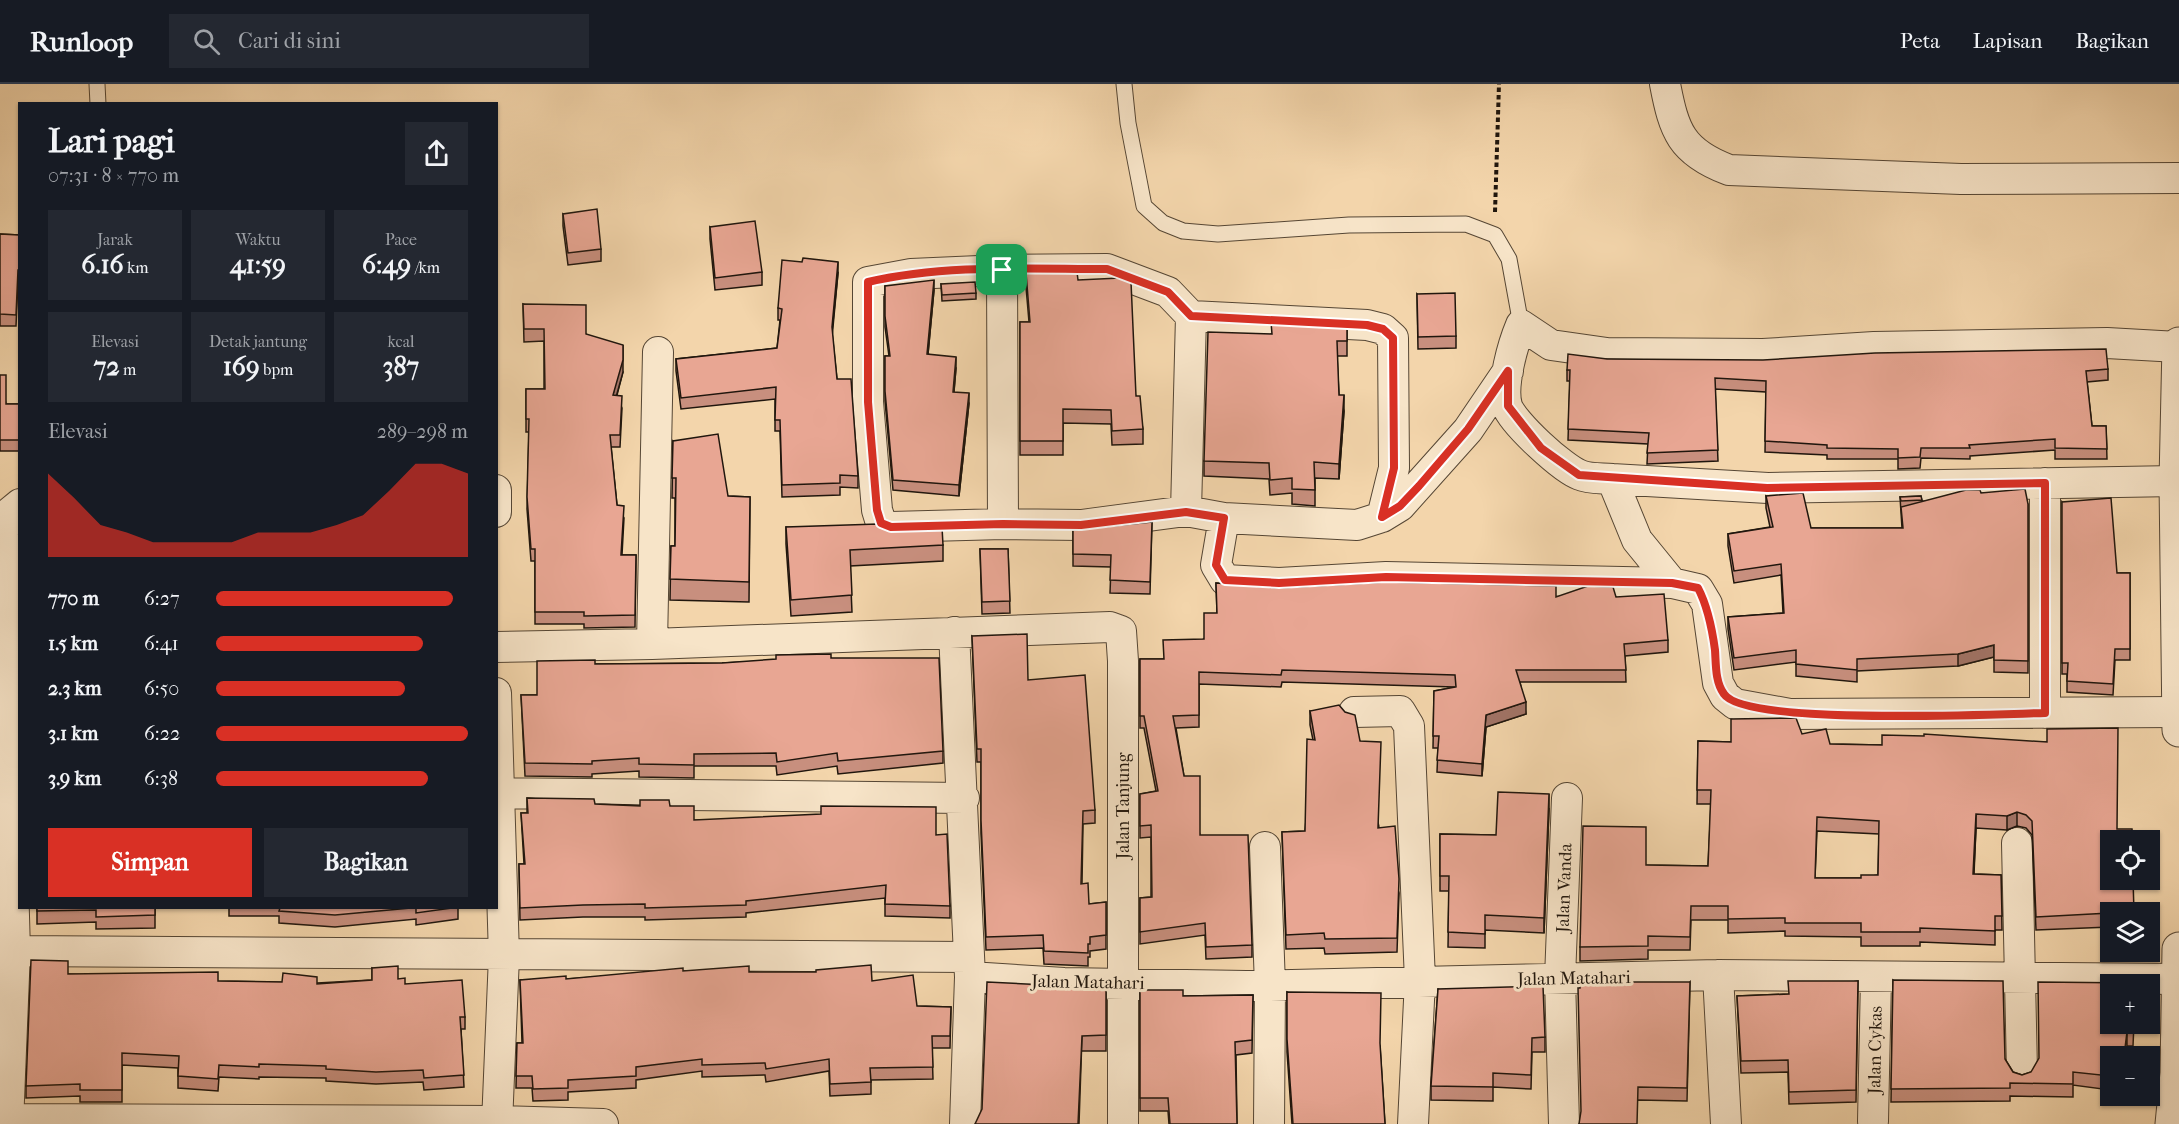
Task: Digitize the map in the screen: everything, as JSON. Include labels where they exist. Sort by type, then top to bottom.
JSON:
[{"type":"street","points":[[1665,84],[1675,129],[1688,145],[1709,162],[1729,170],[1961,179],[2179,178]]},
{"type":"street","points":[[1382,517],[1394,468],[1393,338],[1383,329],[1367,325],[1191,316],[1168,292],[1107,269],[911,274],[868,282],[868,402],[877,510],[881,523],[891,527],[1003,524],[1081,525],[1186,512],[1224,518],[1357,525],[1382,517],[1400,506],[1468,429],[1508,371]]},
{"type":"street","points":[[1002,270],[1003,524]]},
{"type":"street","points":[[1186,512],[1191,316]]},
{"type":"street","points":[[2176,481],[1767,488],[1579,475],[1541,448],[1508,406],[1508,371],[1512,347],[1521,325],[1551,345],[1607,353],[1763,354],[1874,347],[2107,343],[2179,345],[2176,481],[2179,730]]},
{"type":"street","points":[[652,645],[658,351]]},
{"type":"street","points":[[1612,479],[1636,540],[1672,583]]},
{"type":"street","points":[[2045,483],[2045,713]]},
{"type":"street","points":[[18,506],[9,513],[3,532],[12,647],[15,790],[7,886],[15,951],[5,1122],[603,1124]]},
{"type":"street","points":[[1224,518],[1216,565],[1225,580],[1279,583],[1386,577],[1672,583],[1698,588],[1707,604],[1718,683],[1725,696],[1735,704],[1790,714],[2178,712]]},
{"type":"street","name":"Jalan Tanjung","points":[[954,632],[1110,627],[1121,631],[1123,1124]]},
{"type":"street","points":[[498,647],[652,645],[954,632],[964,798],[970,967],[965,1124]]},
{"type":"street","points":[[1354,712],[1400,711],[1409,726],[1420,980],[1413,1124]]},
{"type":"street","points":[[497,1122],[504,956],[498,793],[964,798]]},
{"type":"street","name":"Jalan Vanda","points":[[1564,1124],[1560,978],[1567,798]]},
{"type":"street","points":[[2017,843],[2018,979],[2022,1071]]},
{"type":"street","points":[[1265,848],[1270,986],[1269,1124]]},
{"type":"street","name":"Jalan Matahari","points":[[15,951],[504,956],[970,967],[1064,983],[1123,982],[1270,986],[1420,980],[1718,975],[2018,979],[2178,964]]},
{"type":"street","points":[[2172,1124],[2177,1074],[2178,964]]},
{"type":"street","points":[[1718,975],[1726,1124]]},
{"type":"street","name":"Jalan Cykas","points":[[1873,1121],[1876,978]]},
{"type":"lane","points":[[97,84],[98,102]]},
{"type":"lane","points":[[1124,84],[1128,123],[1144,206],[1163,223],[1183,231],[1218,234],[1349,225],[1466,224],[1495,235],[1509,259],[1521,325]]},
{"type":"path","points":[[1495,235],[1499,84]]},
{"type":"building","points":[[597,209],[601,249],[568,253],[563,214]]},
{"type":"building","points":[[755,221],[762,272],[715,278],[710,227]]},
{"type":"building","points":[[0,234],[18,235],[16,315],[0,314]]},
{"type":"building","points":[[803,258],[838,262],[832,327],[837,379],[851,379],[858,476],[840,475],[840,483],[782,485],[780,420],[775,420],[776,387],[681,398],[676,359],[777,348],[782,309],[778,308],[782,260],[802,262]]},
{"type":"building","points":[[1077,272],[1078,280],[1120,278],[1131,282],[1136,396],[1140,396],[1143,429],[1112,431],[1111,410],[1063,409],[1063,441],[1020,441],[1020,322],[1030,322],[1026,273]]},
{"type":"building","points":[[934,280],[927,354],[956,357],[953,392],[969,393],[959,485],[893,480],[885,391],[885,356],[890,356],[885,316],[885,286]]},
{"type":"building","points":[[975,282],[976,293],[942,295],[941,284]]},
{"type":"building","points":[[1455,293],[1456,336],[1418,337],[1417,294]]},
{"type":"building","points":[[523,304],[586,305],[586,334],[623,345],[623,360],[613,395],[622,396],[620,435],[610,435],[617,505],[624,506],[621,555],[636,555],[635,615],[584,616],[584,612],[535,612],[535,549],[531,549],[527,497],[529,419],[526,419],[526,389],[545,389],[544,329],[524,329]]},
{"type":"building","points":[[1271,322],[1347,326],[1347,341],[1337,341],[1339,395],[1344,395],[1339,464],[1314,462],[1315,490],[1292,489],[1292,478],[1270,480],[1269,463],[1204,461],[1208,332],[1272,334]]},
{"type":"building","points":[[2106,349],[2108,369],[2086,371],[2092,426],[2106,426],[2107,449],[2055,448],[2055,439],[1969,445],[1970,448],[1921,448],[1920,457],[1898,458],[1898,449],[1827,448],[1827,445],[1765,441],[1766,381],[1715,378],[1718,450],[1647,453],[1649,433],[1568,429],[1570,370],[1567,370],[1568,354],[1607,359],[1763,360],[1875,353]]},
{"type":"building","points":[[0,375],[6,375],[6,404],[18,404],[18,440],[0,440]]},
{"type":"building","points":[[718,434],[728,496],[750,497],[749,582],[670,579],[671,546],[675,546],[676,478],[672,478],[673,441]]},
{"type":"building","points":[[2025,489],[2028,504],[2028,661],[1994,660],[1994,645],[1958,654],[1857,659],[1857,670],[1796,664],[1796,650],[1734,658],[1728,617],[1784,613],[1781,564],[1734,571],[1728,534],[1773,527],[1766,496],[1803,493],[1811,528],[1903,528],[1901,507],[1966,490],[1980,490],[1981,493]]},
{"type":"building","points":[[1921,496],[1922,500],[1901,501],[1900,497]]},
{"type":"building","points":[[2111,498],[2117,573],[2130,573],[2130,649],[2115,649],[2113,684],[2067,681],[2068,663],[2062,663],[2062,502]]},
{"type":"building","points":[[1152,522],[1150,582],[1110,580],[1111,555],[1073,554],[1073,530]]},
{"type":"building","points":[[878,524],[891,528],[942,527],[943,545],[850,550],[852,595],[791,600],[786,527]]},
{"type":"building","points":[[980,549],[1008,549],[1010,601],[982,602]]},
{"type":"building","points":[[1386,582],[1556,586],[1556,597],[1588,586],[1613,587],[1616,597],[1664,594],[1668,640],[1624,644],[1626,670],[1516,670],[1526,702],[1486,715],[1482,764],[1437,760],[1439,736],[1433,736],[1434,691],[1456,687],[1455,675],[1282,670],[1281,675],[1199,672],[1199,715],[1173,716],[1184,776],[1200,776],[1200,835],[1248,835],[1252,945],[1206,947],[1205,923],[1140,932],[1140,898],[1152,897],[1151,825],[1140,826],[1140,794],[1158,791],[1144,716],[1140,716],[1140,659],[1164,659],[1163,640],[1204,639],[1204,613],[1217,613],[1216,583],[1278,588]]},
{"type":"building","points":[[1027,634],[1028,680],[1085,675],[1095,810],[1083,811],[1081,884],[1088,883],[1089,904],[1106,902],[1106,935],[1090,937],[1088,953],[1044,951],[1043,935],[986,937],[981,820],[981,749],[977,749],[972,636]]},
{"type":"building","points":[[831,654],[831,658],[939,658],[943,751],[838,761],[837,753],[777,762],[776,753],[694,754],[694,765],[639,764],[639,758],[592,761],[592,764],[525,763],[521,695],[537,695],[537,661],[595,660],[595,664],[722,663],[776,659],[776,655]]},
{"type":"building","points":[[1339,705],[1345,712],[1355,715],[1360,741],[1381,742],[1378,828],[1395,826],[1399,879],[1397,938],[1325,939],[1324,933],[1286,935],[1282,832],[1305,831],[1307,739],[1315,740],[1310,711]]},
{"type":"building","points":[[1796,718],[1802,734],[1826,729],[1830,744],[1882,745],[1882,735],[1924,736],[1924,734],[2047,742],[2047,729],[2118,728],[2117,829],[2132,830],[2100,830],[2100,890],[2133,890],[2134,902],[2100,902],[2100,914],[2036,917],[2032,821],[2026,815],[2017,812],[2007,816],[1976,814],[1973,874],[2001,875],[2002,916],[1995,916],[1995,931],[1920,928],[1920,932],[1861,932],[1861,923],[1785,923],[1785,918],[1728,919],[1728,906],[1691,906],[1690,937],[1648,936],[1648,946],[1580,947],[1583,826],[1646,827],[1646,865],[1708,866],[1711,790],[1697,790],[1698,741],[1731,742],[1731,719]],"holes":[[[1817,817],[1879,821],[1878,875],[1861,875],[1861,878],[1815,878]]]},
{"type":"building","points":[[1498,792],[1549,794],[1544,918],[1485,915],[1485,934],[1448,932],[1449,876],[1440,876],[1440,834],[1496,835]]},
{"type":"building","points":[[527,798],[594,799],[595,804],[640,806],[640,800],[669,800],[670,806],[694,806],[694,820],[821,814],[821,806],[936,807],[936,835],[947,834],[950,906],[885,904],[886,885],[746,901],[746,905],[645,908],[645,904],[520,908],[519,864],[525,864],[521,813],[528,813]]},
{"type":"building","points":[[37,909],[155,909],[155,915],[96,917],[96,910],[37,911]]},
{"type":"building","points":[[280,909],[400,909],[335,915],[279,911]]},
{"type":"building","points":[[416,909],[445,909],[416,913]]},
{"type":"building","points":[[31,960],[68,961],[68,974],[218,972],[218,981],[282,982],[283,973],[317,977],[317,984],[372,980],[372,968],[398,966],[398,979],[405,978],[405,984],[462,980],[465,1017],[460,1017],[464,1075],[424,1078],[423,1070],[376,1072],[326,1069],[326,1066],[259,1064],[259,1067],[219,1065],[218,1079],[178,1076],[179,1056],[122,1053],[122,1090],[80,1090],[80,1084],[26,1086]]},
{"type":"building","points":[[871,965],[872,981],[913,975],[917,1006],[951,1007],[950,1036],[932,1036],[933,1067],[870,1068],[871,1082],[830,1084],[829,1059],[766,1069],[765,1063],[702,1065],[702,1059],[636,1067],[636,1076],[568,1080],[568,1088],[533,1089],[532,1076],[516,1076],[517,1043],[523,1043],[520,980],[566,976],[566,979],[683,968],[683,971],[749,966],[749,972],[816,972],[816,970]]},
{"type":"building","points":[[1893,980],[2003,981],[2005,1059],[2013,1072],[2022,1075],[2031,1072],[2039,1058],[2038,982],[2100,983],[2100,1034],[2127,1034],[2125,1046],[2100,1046],[2100,1075],[2073,1072],[2073,1084],[2010,1083],[2010,1088],[1891,1089]]},
{"type":"building","points":[[1788,981],[1858,981],[1856,1090],[1789,1092],[1788,1060],[1741,1061],[1737,996],[1789,994]]},
{"type":"building","points":[[987,982],[1106,988],[1106,1035],[1082,1036],[1078,1124],[975,1124],[982,1109]]},
{"type":"building","points":[[1580,982],[1690,982],[1687,1088],[1638,1087],[1637,1124],[1579,1124],[1581,1111],[1578,988],[1580,988]]},
{"type":"building","points":[[1543,986],[1545,1037],[1532,1038],[1531,1075],[1493,1073],[1493,1087],[1431,1086],[1438,989]]},
{"type":"building","points":[[1140,990],[1183,990],[1183,996],[1253,995],[1252,1040],[1235,1042],[1237,1124],[1170,1124],[1168,1098],[1140,1098]]},
{"type":"building","points":[[1287,992],[1381,993],[1380,1043],[1385,1124],[1293,1124],[1287,1039]]},
{"type":"route","points":[[1107,269],[1144,281],[1168,292],[1191,316],[1367,325],[1383,329],[1393,338],[1394,468],[1382,517],[1400,506],[1419,486],[1468,429],[1508,371],[1508,406],[1541,448],[1579,475],[1767,488],[2045,483],[2045,713],[1790,714],[1735,704],[1725,696],[1718,683],[1707,604],[1698,588],[1672,583],[1386,577],[1279,583],[1225,580],[1216,565],[1222,541],[1224,518],[1186,512],[1081,525],[1003,524],[891,527],[881,523],[877,510],[868,402],[868,282],[911,274],[1002,270],[1107,269]]}]
